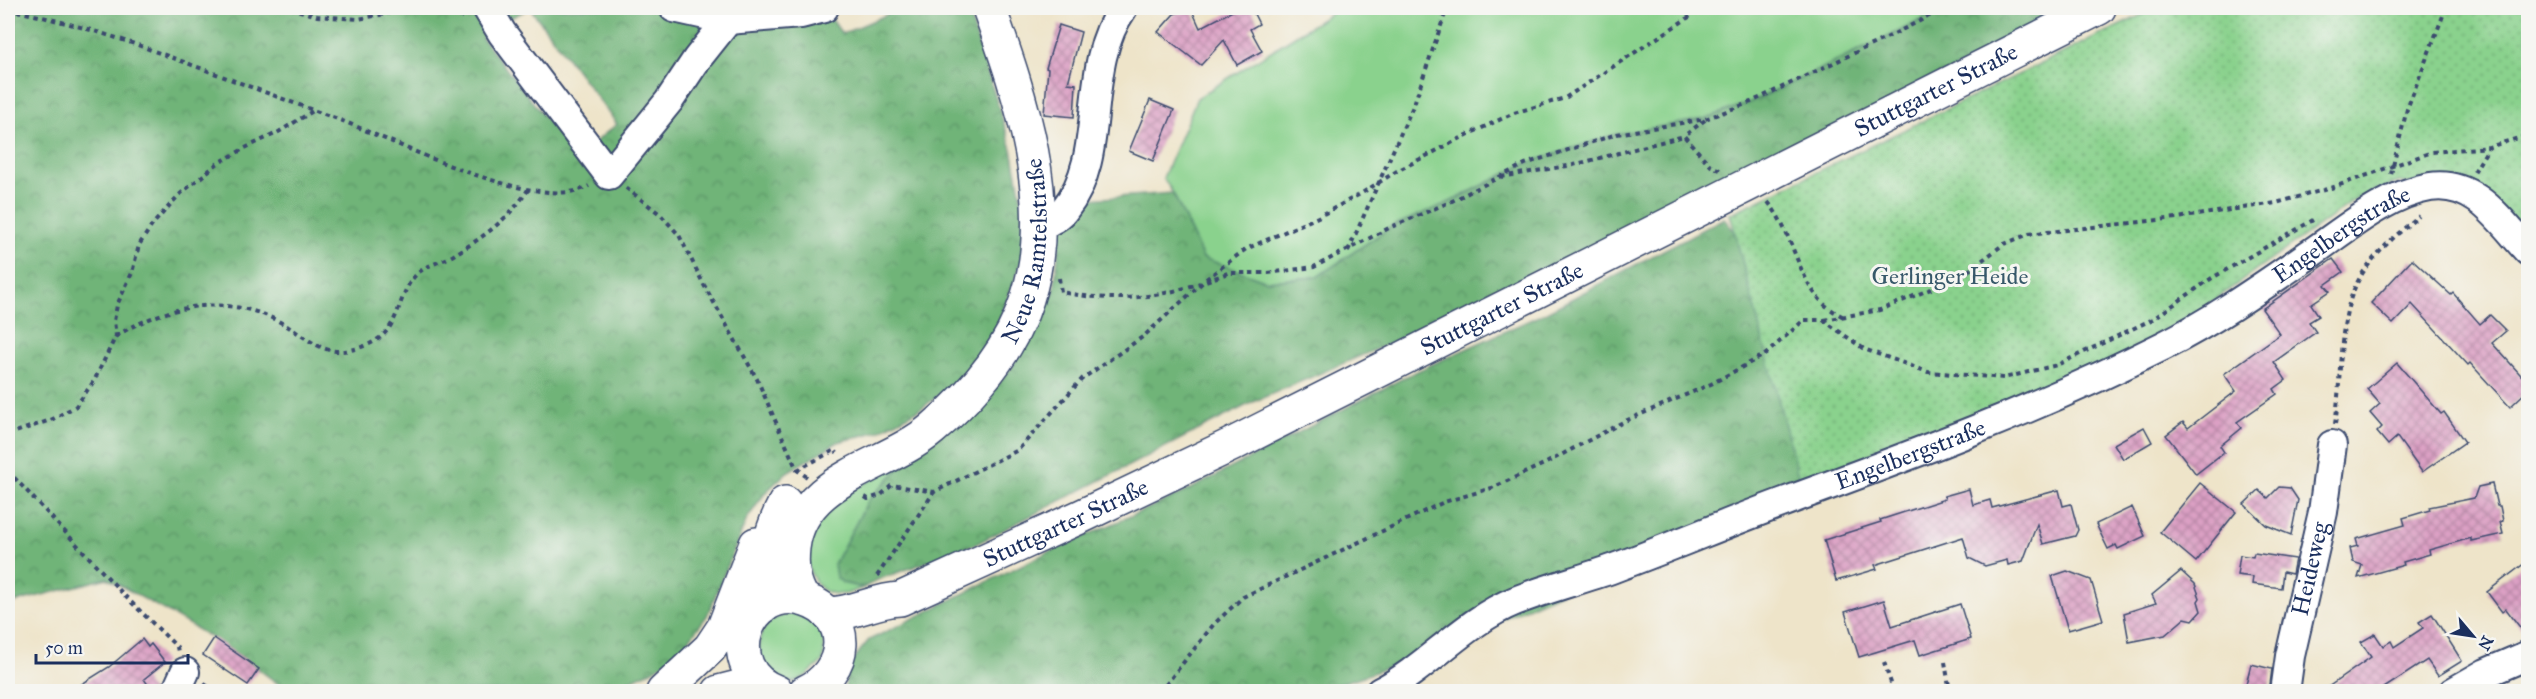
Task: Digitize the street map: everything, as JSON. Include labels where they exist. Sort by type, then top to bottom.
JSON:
[{"type":"main road","name":"Neue Ramtelstraße","points":[[839,650],[838,630],[816,607],[792,575],[795,535],[808,509],[830,488],[850,474],[912,443],[932,429],[954,407],[985,375],[1017,322],[1033,277],[1038,227],[1033,159],[1019,100],[989,8]]},
{"type":"main road","name":"Stuttgarter Straße","points":[[764,606],[776,600],[790,598],[838,614],[887,600],[900,599],[1181,469],[2099,8]]},
{"type":"main road","name":"Neue Ramtelstraße","points":[[764,606],[770,546],[777,520],[789,497],[807,478],[840,457],[954,407]]},
{"type":"main road","points":[[663,692],[710,648],[724,627],[754,549],[764,533],[777,520]]},
{"type":"main road","name":"Stuttgarter Straße","points":[[839,650],[848,639],[889,612],[900,599]]},
{"type":"main road","points":[[764,606],[748,624],[743,646],[747,666],[768,687]]},
{"type":"main road","points":[[680,692],[735,656],[743,646]]},
{"type":"main road","points":[[812,690],[832,671],[839,650]]},
{"type":"main road","points":[[719,692],[768,687]]},
{"type":"street","points":[[487,8],[502,33],[609,176],[669,101],[697,59],[728,20]]},
{"type":"street","points":[[674,8],[728,20],[801,14],[824,8]]},
{"type":"street","points":[[1038,227],[1064,211],[1079,188],[1092,133],[1096,82],[1102,55],[1112,23],[1123,8]]},
{"type":"street","name":"Engelbergstraße","points":[[1380,692],[1417,669],[1484,618],[1516,601],[1616,568],[1943,444],[2040,404],[2162,347],[2234,305],[2373,212],[2410,193],[2442,186],[2458,188],[2470,193],[2494,213],[2529,251]]},
{"type":"street","name":"Heideweg","points":[[2285,692],[2290,656],[2323,512],[2333,434]]},
{"type":"street","points":[[2453,692],[2486,673],[2529,655]]},
{"type":"path","points":[[290,8],[317,16],[358,19],[407,10],[461,15],[502,33]]},
{"type":"path","points":[[1348,252],[1414,104],[1447,8]]},
{"type":"path","points":[[870,584],[934,492],[1018,450],[1082,380],[1144,336],[1203,282],[1246,249],[1318,217],[1465,136],[1514,113],[1565,98],[1702,8]]},
{"type":"path","points":[[1061,292],[1096,299],[1133,299],[1179,290],[1228,273],[1268,273],[1314,267],[1526,164],[1617,134],[1705,119],[1751,102],[1888,38],[1946,8]]},
{"type":"path","points":[[2389,178],[2394,166],[2407,109],[2446,8]]},
{"type":"path","points":[[8,9],[88,28],[313,111],[455,168],[550,192],[584,189],[609,176],[660,214],[679,235],[704,285],[757,379],[797,470],[807,478]]},
{"type":"path","points":[[116,336],[114,321],[117,305],[132,273],[139,245],[153,224],[179,195],[217,164],[277,133],[313,111]]},
{"type":"path","points":[[1497,177],[1573,165],[1684,136],[1705,119]]},
{"type":"path","points":[[1160,692],[1214,624],[1243,597],[1444,502],[1491,488],[1546,463],[1625,421],[1711,384],[1767,354],[1804,320],[1845,318],[1880,310],[1960,277],[2004,244],[2029,234],[2177,218],[2276,203],[2432,152],[2489,147],[2529,135]]},
{"type":"path","points":[[1684,136],[1711,166],[1752,183],[1776,214],[1802,268],[1822,302],[1845,318]]},
{"type":"path","points":[[8,432],[13,434],[53,419],[76,406],[94,381],[116,336],[134,325],[193,305],[232,305],[279,322],[319,348],[332,351],[368,344],[386,332],[399,313],[407,288],[414,277],[425,268],[455,254],[475,241],[518,206],[529,188]]},
{"type":"path","points":[[1823,320],[1864,349],[1928,372],[2004,378],[2057,365],[2152,319],[2212,278],[2317,217]]},
{"type":"path","points":[[2333,434],[2350,298],[2366,268],[2417,217]]},
{"type":"path","points":[[8,471],[126,597],[177,647],[180,682]]},
{"type":"path","points":[[850,474],[860,494],[868,499],[881,495],[892,485],[934,492]]},
{"type":"path","points":[[1884,662],[1894,692]]},
{"type":"path","points":[[1945,662],[1950,692]]},
{"type":"green space","points":[[8,8],[530,8],[824,8],[842,34],[902,8],[961,8],[969,14],[1012,149],[1023,207],[1023,258],[996,330],[983,351],[952,386],[920,409],[879,431],[838,442],[787,472],[765,493],[747,519],[707,616],[680,652],[655,669],[606,691],[287,691],[222,645],[107,578],[8,604]],"holes":[[[530,8],[617,124],[576,157],[482,38],[497,25]]]},
{"type":"green space","points":[[1339,8],[1945,8],[1751,102],[1705,119],[1617,134],[1525,164],[1450,202],[1391,227],[1317,277],[1267,281],[1203,258],[1173,193],[1163,178],[1197,98]]},
{"type":"green space","points":[[1945,8],[2072,8],[1596,255],[1253,402],[974,545],[877,580],[863,588],[843,583],[836,577],[834,564],[868,501],[905,462],[987,398],[1012,367],[1054,291],[1060,239],[1061,201],[1173,193],[1203,258],[1267,281],[1317,277],[1391,227],[1450,202],[1525,164],[1617,134],[1705,119],[1751,102]]},
{"type":"green space","name":"Gerlinger Heide","points":[[2156,8],[2528,8],[2528,246],[2473,193],[2399,182],[2355,200],[2199,311],[2102,368],[1802,491],[1730,214]]},
{"type":"green space","points":[[1724,218],[1771,282],[1998,400],[1402,663],[1318,691],[846,692],[848,670],[869,640],[1040,556],[1183,493],[1411,374],[1541,315]]},
{"type":"green space","points":[[905,462],[843,583],[863,588],[846,594],[825,591],[817,584],[807,562],[815,523],[842,495]]},
{"type":"green space","points":[[793,613],[810,620],[820,629],[824,642],[823,661],[800,680],[784,682],[773,676],[765,666],[760,654],[760,640],[764,628],[775,618]]},
{"type":"building","points":[[1191,8],[1200,28],[1238,8],[1251,8],[1259,24],[1250,29],[1262,51],[1237,65],[1224,40],[1201,65],[1158,32],[1174,14]]},
{"type":"building","points":[[1059,25],[1081,32],[1068,83],[1076,84],[1074,117],[1044,114],[1048,69],[1046,68]]},
{"type":"building","points":[[1150,100],[1174,110],[1153,161],[1129,151]]},
{"type":"building","points":[[2333,259],[2343,272],[2325,285],[2330,291],[2311,304],[2319,316],[2309,322],[2316,332],[2274,362],[2286,380],[2274,389],[2277,394],[2237,422],[2242,428],[2220,446],[2224,452],[2196,474],[2166,435],[2183,422],[2188,428],[2236,391],[2224,374],[2280,334],[2262,309]]},
{"type":"building","points":[[2412,259],[2451,295],[2453,293],[2480,324],[2490,315],[2506,331],[2492,343],[2529,384],[2529,389],[2510,407],[2412,304],[2393,324],[2371,303]]},
{"type":"building","points":[[2397,363],[2441,414],[2444,412],[2465,442],[2422,472],[2397,437],[2388,445],[2377,432],[2382,427],[2370,413],[2380,404],[2367,389]]},
{"type":"building","points":[[2144,427],[2152,442],[2123,459],[2114,444]]},
{"type":"building","points":[[2200,483],[2236,512],[2196,562],[2160,532]]},
{"type":"building","points":[[2492,484],[2497,506],[2500,506],[2503,534],[2471,541],[2471,538],[2429,550],[2430,554],[2403,562],[2404,565],[2358,578],[2362,565],[2353,562],[2350,548],[2358,546],[2356,539],[2405,525],[2403,518],[2430,510],[2429,507],[2474,498],[2478,487]]},
{"type":"building","points":[[2279,487],[2290,488],[2298,500],[2291,535],[2266,525],[2244,504],[2259,490],[2268,498]]},
{"type":"building","points":[[1969,489],[1973,505],[1990,500],[1992,508],[2059,490],[2063,506],[2071,504],[2078,530],[2075,536],[2043,544],[2037,524],[2023,561],[2008,565],[2007,560],[1985,566],[1969,558],[1963,537],[1875,565],[1877,569],[1836,581],[1824,540],[1881,522],[1880,520]]},
{"type":"building","points":[[2132,507],[2145,536],[2118,549],[2116,545],[2108,549],[2096,524]]},
{"type":"building","points":[[2254,553],[2295,559],[2292,574],[2283,572],[2281,588],[2252,584],[2253,577],[2237,575],[2240,555],[2253,557]]},
{"type":"building","points":[[2529,560],[2529,639],[2506,609],[2502,612],[2487,592]]},
{"type":"building","points":[[2067,571],[2091,580],[2103,620],[2068,630],[2052,576]]},
{"type":"building","points":[[2181,571],[2195,584],[2200,598],[2198,601],[2201,611],[2193,620],[2185,618],[2165,635],[2129,642],[2124,613],[2156,603],[2152,595]]},
{"type":"building","points":[[1884,600],[1892,626],[1960,604],[1971,639],[1920,655],[1915,640],[1859,657],[1845,612]]},
{"type":"building","points":[[2432,614],[2462,661],[2438,676],[2427,660],[2378,692],[2321,692],[2371,657],[2361,642],[2375,634],[2383,646],[2391,641],[2394,647],[2423,628],[2419,622]]},
{"type":"building","points":[[214,638],[259,669],[248,685],[203,655]]},
{"type":"building","points":[[142,639],[148,647],[151,644],[165,662],[144,679],[153,692],[69,692],[109,667]]},
{"type":"building","points":[[2251,664],[2272,669],[2269,692],[2244,692]]}]
